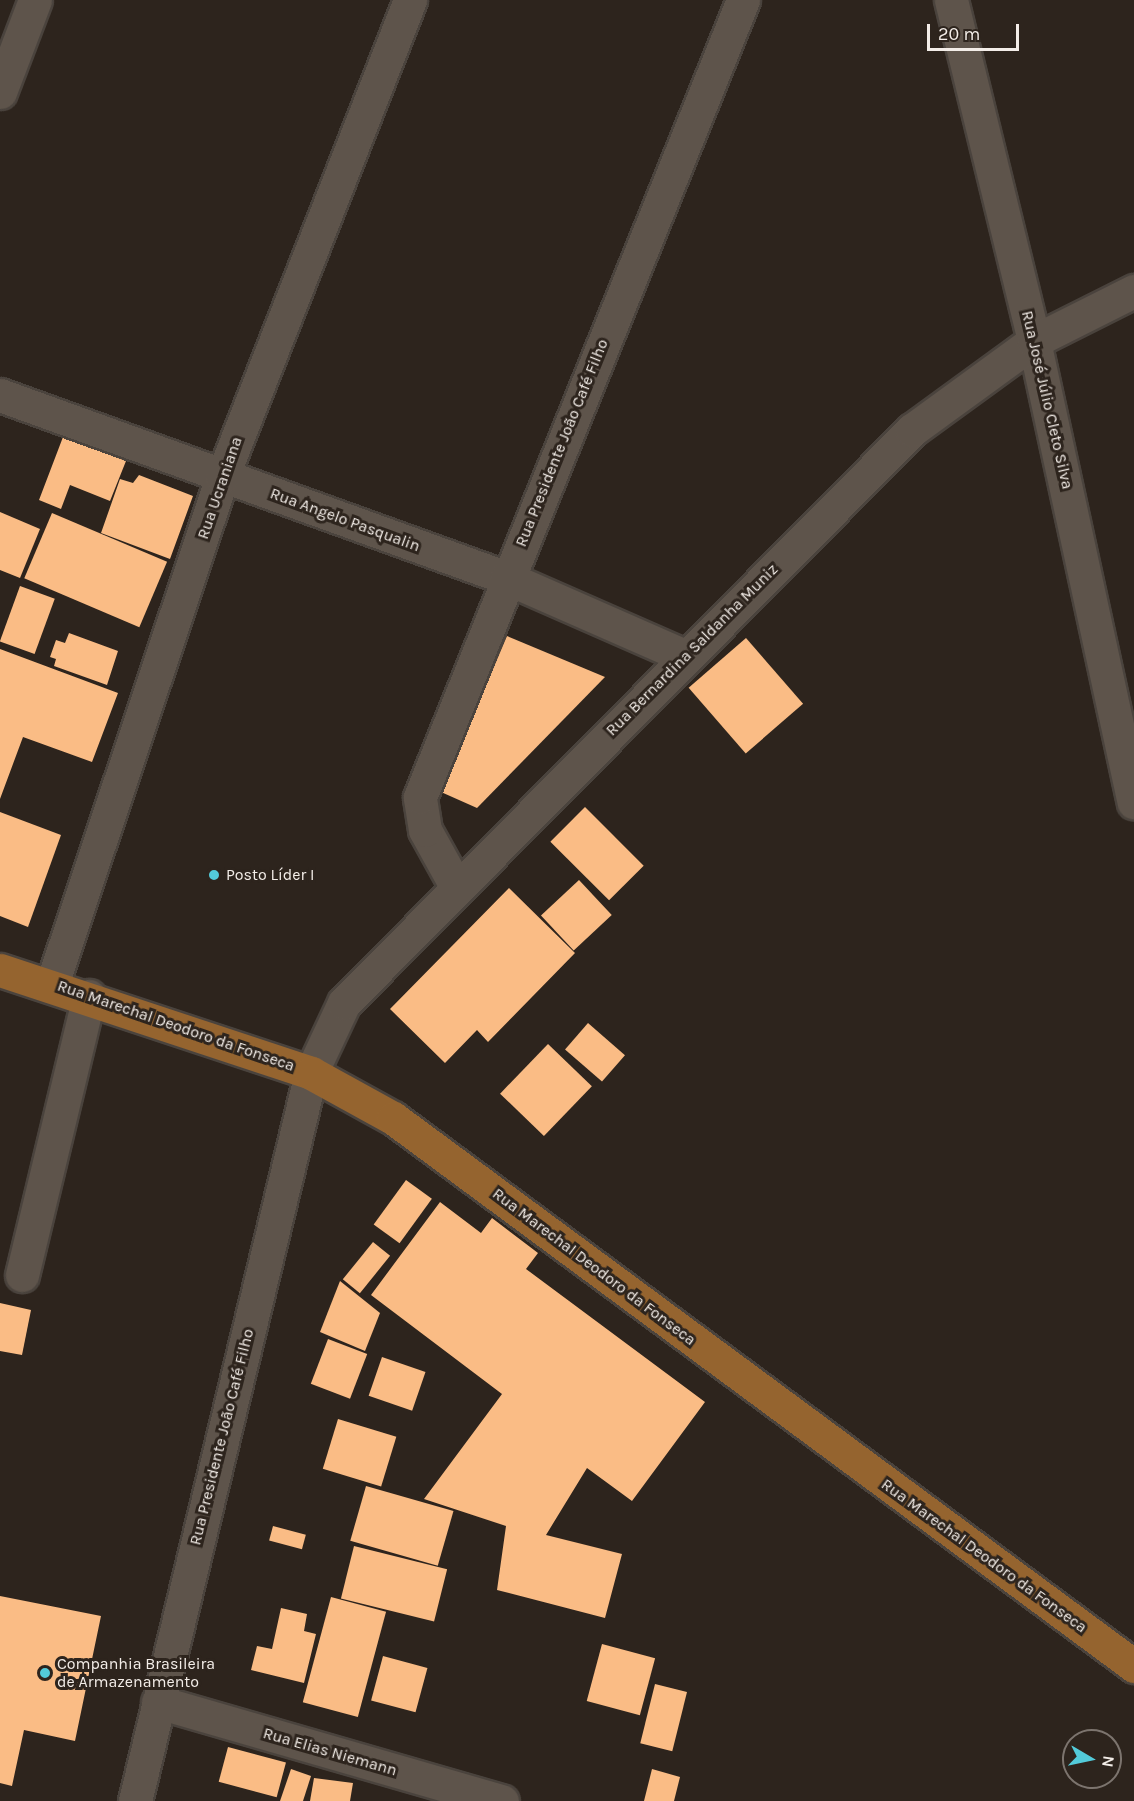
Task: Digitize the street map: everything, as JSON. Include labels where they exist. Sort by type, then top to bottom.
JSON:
[{"type":"main road","name":"Rua Marechal Deodoro da Fonseca","points":[[0,970],[89,996],[311,1073],[393,1118],[1134,1666]]},
{"type":"street","points":[[0,92],[35,0]]},
{"type":"street","name":"Rua Ucraniana","points":[[52,984],[222,477],[410,0]]},
{"type":"street","name":"Rua Presidente João Café Filho","points":[[456,886],[425,830],[420,797],[743,0]]},
{"type":"street","name":"Rua José Júlio Cleto Silva","points":[[951,0],[1034,341],[1134,802]]},
{"type":"street","name":"Rua Bernardina Saldanha Muniz","points":[[311,1073],[344,1004],[456,886],[912,430],[1034,341],[1134,291]]},
{"type":"street","name":"Rua Angelo Pasqualin","points":[[0,395],[507,578],[685,656]]},
{"type":"street","points":[[22,1275],[89,996]]},
{"type":"street","name":"Rua Presidente João Café Filho","points":[[135,1801],[311,1073]]},
{"type":"street","name":"Rua Elias Niemann","points":[[158,1702],[502,1801]]},
{"type":"building","points":[[63,437],[126,461],[110,501],[70,485],[61,509],[39,500]]},
{"type":"building","points":[[139,475],[193,496],[170,559],[101,533],[120,479],[133,483]]},
{"type":"building","points":[[0,512],[40,529],[20,578],[0,570]]},
{"type":"building","points":[[52,513],[167,562],[139,627],[24,578]]},
{"type":"building","points":[[20,586],[55,599],[35,654],[0,642]]},
{"type":"building","points":[[69,633],[118,651],[107,685],[54,666],[56,659],[50,657],[56,640],[65,643]]},
{"type":"building","points":[[507,636],[605,677],[477,808],[441,792]]},
{"type":"building","points":[[746,638],[803,704],[746,754],[689,688]]},
{"type":"building","points":[[0,649],[118,693],[92,762],[23,737],[0,799]]},
{"type":"building","points":[[585,807],[644,866],[609,900],[550,842]]},
{"type":"building","points":[[0,812],[61,835],[28,927],[0,916]]},
{"type":"building","points":[[579,880],[612,915],[574,951],[541,915]]},
{"type":"building","points":[[509,888],[575,953],[488,1042],[477,1030],[445,1063],[390,1009]]},
{"type":"building","points":[[588,1023],[625,1055],[602,1082],[565,1049]]},
{"type":"building","points":[[548,1044],[592,1086],[544,1136],[500,1094]]},
{"type":"building","points":[[406,1180],[432,1199],[400,1243],[374,1224]]},
{"type":"building","points":[[440,1202],[481,1233],[492,1218],[538,1253],[526,1269],[705,1402],[632,1501],[587,1468],[546,1535],[622,1554],[605,1618],[497,1590],[506,1526],[424,1499],[502,1394],[371,1295]]},
{"type":"building","points":[[373,1242],[390,1256],[360,1293],[343,1279]]},
{"type":"building","points":[[340,1281],[380,1313],[365,1351],[320,1332]]},
{"type":"building","points":[[0,1303],[31,1310],[22,1355],[0,1351]]},
{"type":"building","points":[[328,1339],[367,1354],[350,1399],[311,1384]]},
{"type":"building","points":[[382,1357],[425,1372],[412,1411],[369,1396]]},
{"type":"building","points":[[338,1419],[396,1437],[381,1487],[323,1469]]},
{"type":"building","points":[[366,1486],[453,1511],[438,1566],[350,1541]]},
{"type":"building","points":[[273,1526],[306,1535],[302,1549],[269,1540]]},
{"type":"building","points":[[354,1546],[447,1569],[434,1622],[341,1598]]},
{"type":"building","name":"Companhia Brasileira de Armazenamento","points":[[0,1596],[101,1616],[75,1741],[24,1730],[12,1786],[0,1783]]},
{"type":"building","points":[[331,1597],[386,1612],[358,1717],[303,1702]]},
{"type":"building","points":[[281,1608],[307,1614],[304,1631],[316,1634],[304,1683],[251,1670],[257,1646],[272,1649]]},
{"type":"building","points":[[602,1644],[655,1658],[640,1715],[587,1701]]},
{"type":"building","points":[[383,1656],[427,1668],[416,1712],[371,1700]]},
{"type":"building","points":[[655,1684],[687,1692],[672,1751],[640,1743]]},
{"type":"building","points":[[228,1747],[286,1763],[277,1797],[219,1782]]},
{"type":"building","points":[[291,1769],[311,1776],[303,1801],[280,1801]]},
{"type":"building","points":[[652,1769],[680,1777],[674,1801],[644,1801]]},
{"type":"building","points":[[314,1778],[353,1783],[350,1801],[310,1801]]},
{"type":"place","name":"Posto Líder I","points":[[214,875]]},
{"type":"place","name":"Companhia Brasileira de Armazenamento","points":[[45,1673]]}]
